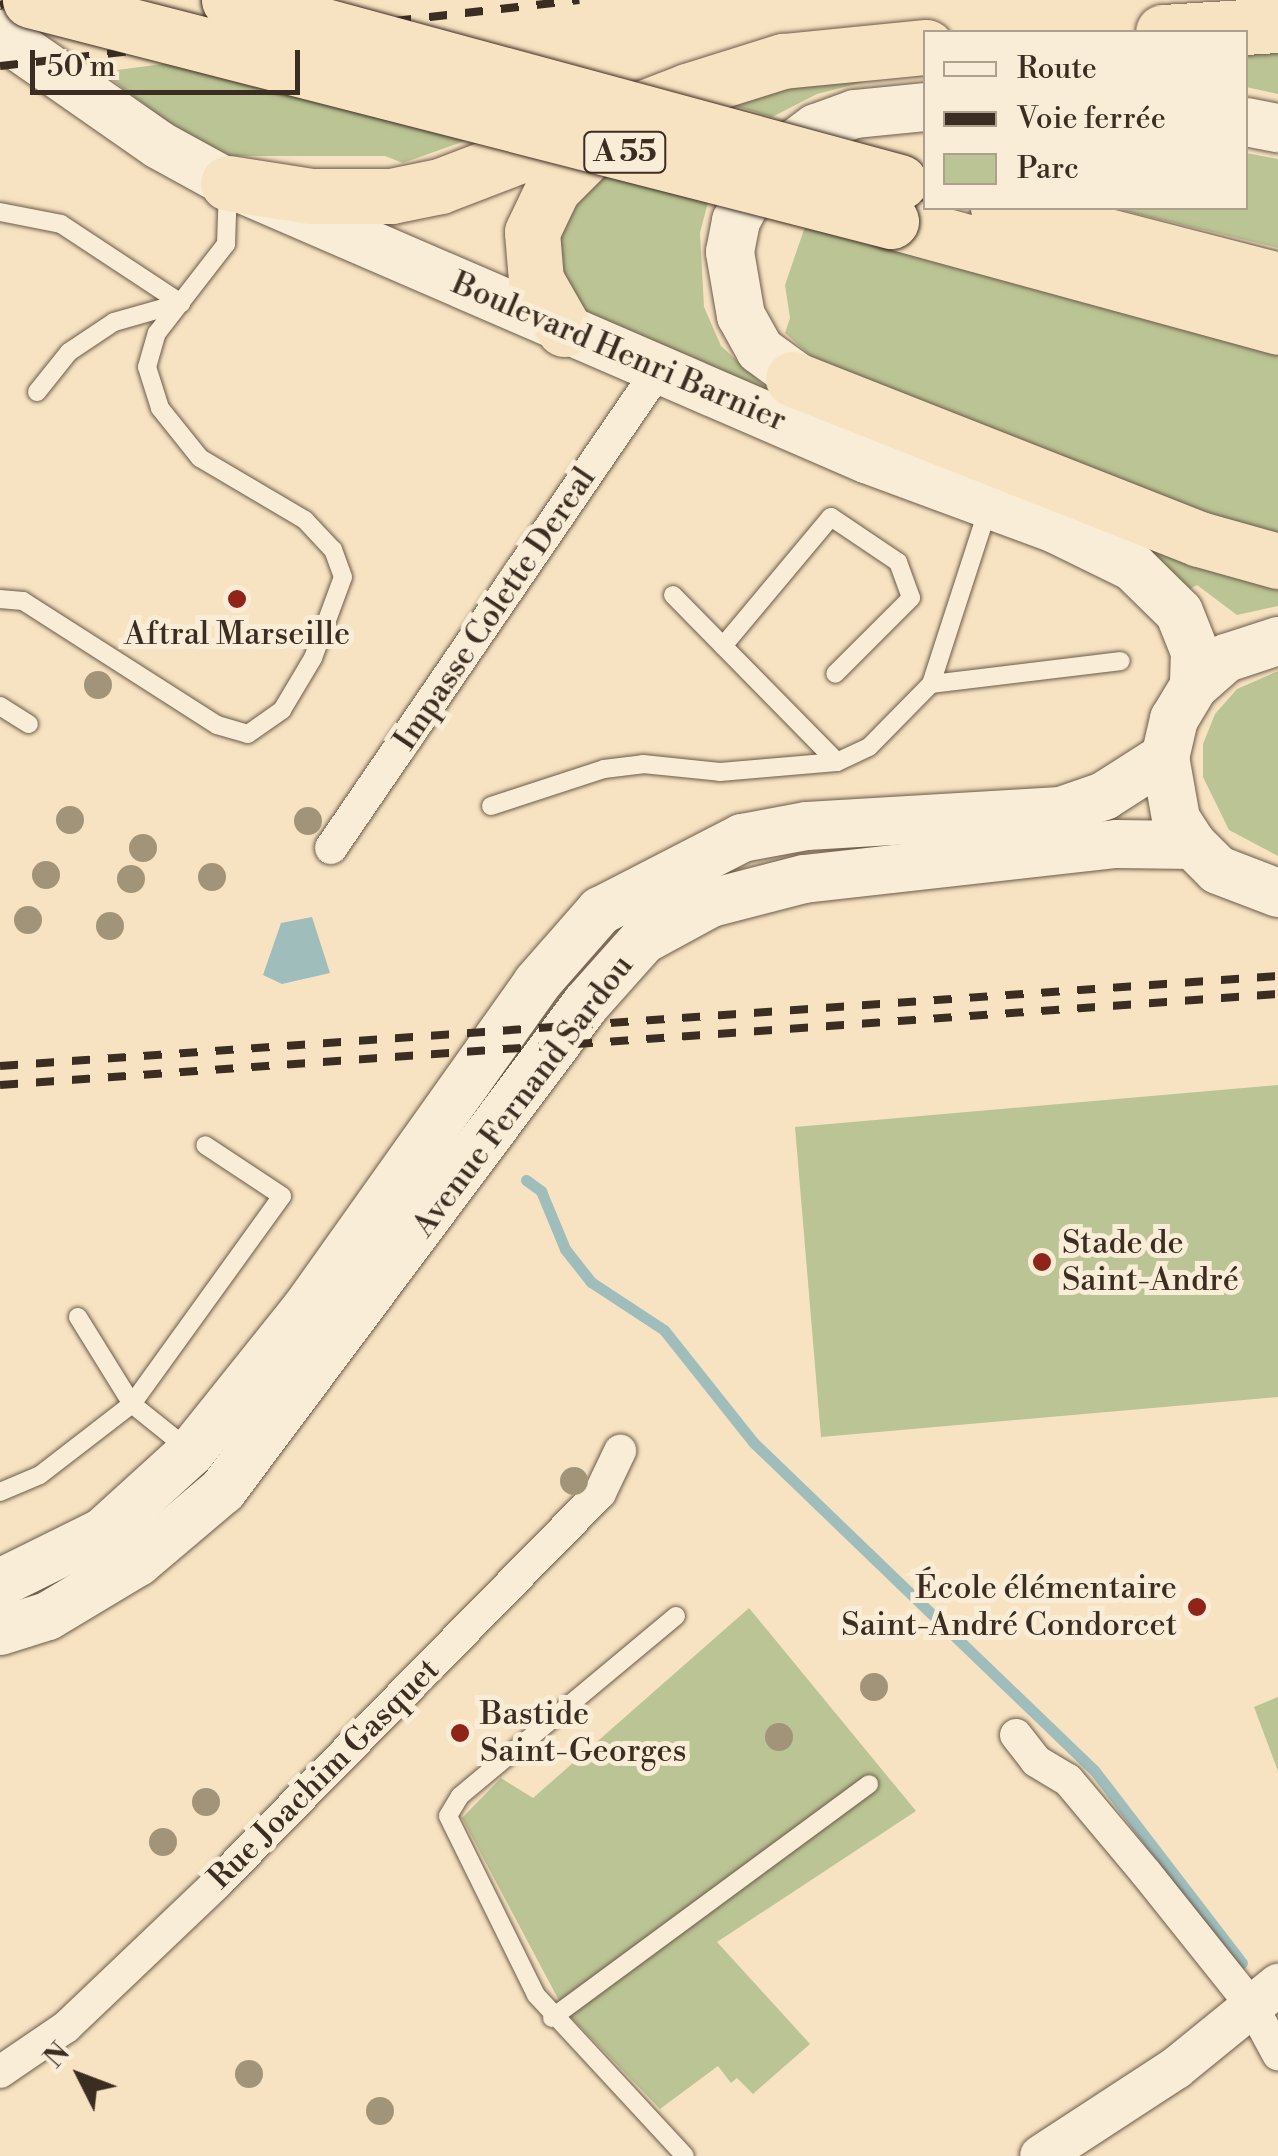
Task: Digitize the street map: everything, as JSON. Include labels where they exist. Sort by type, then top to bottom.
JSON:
[{"type":"highway","name":"A 55","points":[[30,0],[906,197]]},
{"type":"highway","name":"A 55","points":[[229,0],[906,197]]},
{"type":"highway","points":[[1201,30],[1278,26]]},
{"type":"highway","points":[[228,182],[311,196],[391,196],[440,186],[783,61],[923,47]]},
{"type":"highway","points":[[564,330],[530,256],[538,210],[622,118]]},
{"type":"highway","name":"A 55","points":[[943,210],[1278,327]]},
{"type":"highway","points":[[1006,210],[1278,280]]},
{"type":"highway","points":[[793,379],[1199,538],[1278,561]]},
{"type":"main road","name":"Boulevard Henri Barnier","points":[[0,34],[159,145],[228,182],[564,330],[1055,529],[1132,566],[1179,612],[1195,652],[1194,686]]},
{"type":"main road","points":[[923,106],[855,114],[816,128],[766,164],[736,221],[732,281],[740,316],[760,350],[793,379],[1055,529]]},
{"type":"main road","points":[[1248,122],[1278,128]]},
{"type":"main road","points":[[1278,640],[1226,658],[1194,686],[1174,719],[1166,758],[1176,819],[1193,846],[1218,870],[1278,893]]},
{"type":"main road","name":"Avenue Fernand Sardou","points":[[0,1583],[103,1532],[192,1452],[307,1307],[537,983],[600,912],[742,838],[808,826],[1061,811],[1120,788],[1166,758]]},
{"type":"main road","name":"Avenue Fernand Sardou","points":[[0,1631],[48,1616],[138,1562],[223,1490],[586,1004],[643,940],[711,903],[804,879],[1116,844],[1193,846]]},
{"type":"street","name":"Impasse Colette Dereal","points":[[331,848],[659,369]]},
{"type":"street","name":"Rue Joachim Gasquet","points":[[0,2072],[66,2028],[229,1870],[600,1494],[620,1451]]},
{"type":"street","points":[[1016,1735],[1036,1760],[1068,1780],[1265,1995],[1278,2054]]},
{"type":"street","points":[[1041,2156],[1091,2143],[1265,1995]]},
{"type":"lane","points":[[0,599],[23,601],[217,726],[248,734],[290,697],[314,658],[343,577],[333,550],[304,520],[200,458],[160,408],[147,367],[157,333],[226,244],[228,182]]},
{"type":"lane","points":[[0,212],[61,224],[181,303]]},
{"type":"lane","points":[[37,392],[69,352],[114,322],[181,303]]},
{"type":"lane","points":[[492,806],[604,769],[643,764],[720,772],[837,762],[869,748],[931,684],[989,504]]},
{"type":"lane","points":[[722,646],[830,517],[898,562],[911,598],[835,674]]},
{"type":"lane","points":[[673,595],[837,762]]},
{"type":"lane","points":[[931,684],[1121,661]]},
{"type":"lane","points":[[0,706],[28,724]]},
{"type":"lane","points":[[0,1492],[40,1475],[132,1404],[282,1196],[205,1145]]},
{"type":"lane","points":[[78,1317],[132,1404],[192,1452]]},
{"type":"lane","points":[[676,1616],[460,1796],[448,1816],[552,2018],[685,2156]]},
{"type":"lane","points":[[552,2018],[869,1784]]},
{"type":"green space","points":[[1278,44],[1278,94],[1248,87],[1248,46]]},
{"type":"green space","points":[[178,62],[487,133],[403,163],[385,156],[229,156],[178,130],[102,72]]},
{"type":"green space","points":[[923,66],[923,76],[876,79],[817,94],[772,117],[732,105],[797,80]]},
{"type":"green space","points":[[1248,153],[1278,159],[1278,248],[1121,210],[1248,210]]},
{"type":"green space","points":[[611,163],[708,202],[700,233],[704,307],[721,346],[789,408],[619,332],[574,304],[553,278],[557,215]]},
{"type":"green space","points":[[809,215],[1278,352],[1278,549],[1028,453],[811,356],[785,333],[790,318],[785,285]]},
{"type":"green space","points":[[1069,501],[1278,574],[1278,606],[1237,615],[1197,585],[1188,590]]},
{"type":"green space","points":[[1278,671],[1278,856],[1229,830],[1203,777],[1203,744],[1215,714],[1237,689]]},
{"type":"green space","name":"Stade de Saint-André","points":[[1278,1085],[1278,1397],[821,1437],[795,1127]]},
{"type":"green space","points":[[749,1608],[916,1811],[717,1942],[810,2044],[753,2094],[737,2078],[731,2083],[718,2066],[660,2109],[564,2010],[462,1818],[501,1778],[533,1798]]},
{"type":"green space","points":[[1278,1697],[1278,1771],[1254,1707]]},
{"type":"water","points":[[312,917],[330,973],[282,984],[263,975],[281,923]]},
{"type":"waterway","points":[[526,1180],[541,1191],[565,1249],[591,1282],[664,1330],[753,1442],[1094,1770],[1242,1963]]},
{"type":"railway","points":[[0,5],[20,0]]},
{"type":"railway","points":[[0,66],[579,0]]},
{"type":"railway","points":[[0,1066],[1278,976]]},
{"type":"railway","points":[[0,1085],[1278,994]]},
{"type":"place","name":"Aftral Marseille","points":[[237,599]]},
{"type":"place","name":"Stade de Saint-André","points":[[1042,1262]]},
{"type":"place","name":"École élémentaire Saint-André Condorcet","points":[[1197,1607]]},
{"type":"place","name":"Bastide Saint-Georges","points":[[460,1733]]}]
